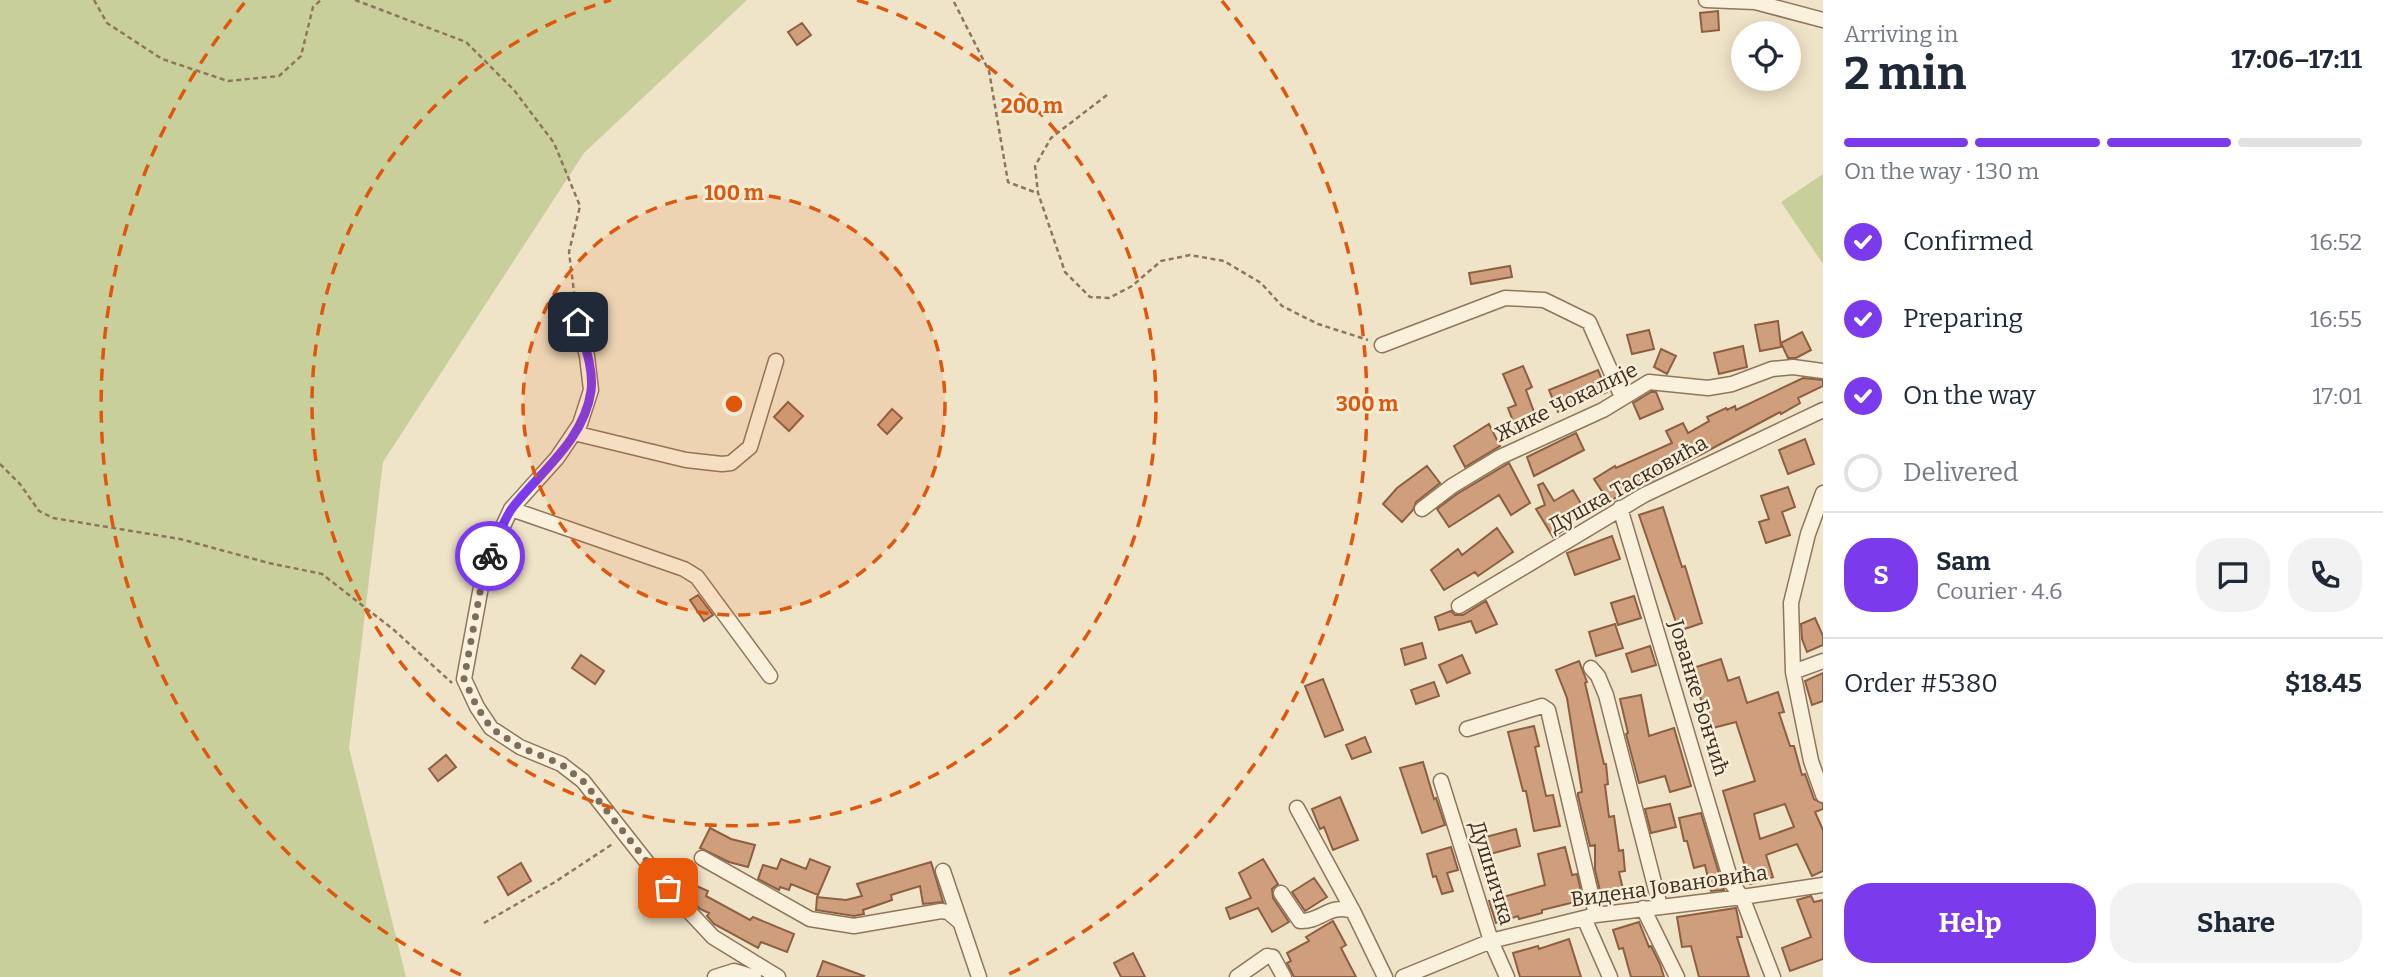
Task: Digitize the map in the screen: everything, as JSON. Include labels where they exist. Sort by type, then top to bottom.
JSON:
[{"type":"street","points":[[1706,0],[1755,2],[1823,20]]},
{"type":"street","points":[[1382,345],[1505,298],[1544,300],[1589,321],[1622,397]]},
{"type":"street","points":[[578,322],[587,356],[591,390],[580,424],[557,458],[511,509],[485,565],[464,679],[477,707],[491,728],[520,747],[561,764],[583,781],[668,888],[713,937],[778,977]]},
{"type":"street","points":[[574,433],[686,460],[731,463],[750,447],[776,361]]},
{"type":"street","name":"Жике Чокалије","points":[[1422,509],[1452,486],[1500,457],[1603,410],[1649,382],[1660,381],[1670,385],[1707,388],[1732,384],[1772,369],[1793,367],[1823,371]]},
{"type":"street","name":"Душка Тасковића","points":[[1460,606],[1620,508],[1791,423],[1823,410]]},
{"type":"street","points":[[1823,493],[1808,534],[1791,603],[1793,672],[1811,761],[1823,795]]},
{"type":"street","name":"Јованке Бончић","points":[[1620,508],[1732,884],[1742,897],[1773,977]]},
{"type":"street","points":[[511,509],[697,577],[770,676]]},
{"type":"street","points":[[1808,534],[1823,528]]},
{"type":"street","points":[[1793,672],[1823,661]]},
{"type":"street","points":[[1591,668],[1606,695],[1660,906]]},
{"type":"street","points":[[1467,729],[1542,706],[1548,710],[1590,916],[1610,977]]},
{"type":"street","name":"Душничка","points":[[1441,781],[1491,941],[1507,977]]},
{"type":"street","points":[[1297,808],[1385,977]]},
{"type":"street","points":[[702,858],[810,919],[854,926],[940,911],[948,912],[960,922]]},
{"type":"street","points":[[943,871],[979,977]]},
{"type":"street","name":"Видена Јовановића","points":[[1403,977],[1491,941],[1590,916],[1823,885]]},
{"type":"street","points":[[1281,893],[1300,921],[1310,921],[1327,911],[1342,907],[1353,911]]},
{"type":"street","points":[[1643,908],[1677,977]]},
{"type":"street","points":[[1237,977],[1267,956],[1273,957],[1284,977]]},
{"type":"street","points":[[716,977],[734,971],[754,977]]},
{"type":"path","points":[[94,0],[107,23],[162,59],[228,81],[279,76],[301,56],[313,7],[321,0]]},
{"type":"path","points":[[355,0],[466,42],[514,90],[554,143],[580,206],[569,252],[578,322]]},
{"type":"path","points":[[954,2],[989,71],[1008,182],[1038,193]]},
{"type":"path","points":[[1107,95],[1051,138],[1035,166],[1038,193],[1065,272],[1090,297],[1109,298],[1132,286],[1161,261],[1190,255],[1224,261],[1261,283],[1282,306],[1318,324],[1382,345]]},
{"type":"path","points":[[0,464],[20,484],[39,511],[53,518],[180,539],[322,574],[394,630],[459,690]]},
{"type":"path","points":[[484,923],[555,882],[626,836]]},
{"type":"green space","points":[[0,0],[747,0],[584,153],[383,462],[349,748],[406,977],[0,977]]},
{"type":"green space","points":[[1823,174],[1823,264],[1781,202]]},
{"type":"building","points":[[1718,11],[1719,30],[1702,32],[1700,13]]},
{"type":"building","points":[[802,23],[811,35],[797,45],[788,32]]},
{"type":"building","points":[[1510,266],[1512,277],[1471,284],[1469,273]]},
{"type":"building","points":[[1778,321],[1781,347],[1760,351],[1755,325]]},
{"type":"building","points":[[1649,330],[1654,349],[1632,354],[1627,335]]},
{"type":"building","points":[[1802,332],[1811,350],[1796,358],[1788,358],[1781,343]]},
{"type":"building","points":[[1743,346],[1747,367],[1719,374],[1714,353]]},
{"type":"building","points":[[1661,349],[1676,356],[1667,374],[1654,367]]},
{"type":"building","points":[[1523,366],[1532,387],[1526,390],[1538,423],[1517,431],[1508,408],[1516,405],[1503,374]]},
{"type":"building","points":[[1598,370],[1607,392],[1558,412],[1549,390]]},
{"type":"building","points":[[1803,378],[1823,380],[1823,386],[1798,398],[1800,403],[1781,414],[1780,412],[1654,477],[1655,479],[1634,489],[1633,486],[1609,502],[1594,479],[1615,466],[1616,468],[1672,443],[1666,431],[1683,423],[1688,433],[1709,421],[1707,417],[1726,408],[1727,410],[1735,406],[1736,410]]},
{"type":"building","points":[[1651,392],[1656,392],[1663,409],[1640,419],[1633,403]]},
{"type":"building","points":[[788,402],[803,416],[789,431],[774,417]]},
{"type":"building","points":[[892,409],[902,418],[887,434],[878,425]]},
{"type":"building","points":[[1489,424],[1500,446],[1465,467],[1454,446]]},
{"type":"building","points":[[1576,433],[1584,450],[1534,476],[1527,457]]},
{"type":"building","points":[[1805,439],[1814,464],[1788,474],[1779,450]]},
{"type":"building","points":[[1509,463],[1530,503],[1511,515],[1499,495],[1449,527],[1437,509]]},
{"type":"building","points":[[1427,466],[1440,483],[1416,502],[1413,510],[1402,522],[1383,504],[1397,488]]},
{"type":"building","points":[[1543,483],[1554,501],[1573,490],[1586,512],[1568,523],[1570,526],[1553,537],[1536,509],[1545,505],[1538,485]]},
{"type":"building","points":[[1788,487],[1795,507],[1782,512],[1790,535],[1766,543],[1759,522],[1769,519],[1761,496]]},
{"type":"building","points":[[1663,507],[1702,623],[1679,631],[1639,515]]},
{"type":"building","points":[[1497,528],[1513,552],[1478,576],[1475,572],[1444,590],[1431,570],[1458,549],[1462,555]]},
{"type":"building","points":[[1612,536],[1620,559],[1575,575],[1567,553]]},
{"type":"building","points":[[698,595],[713,615],[704,621],[690,600]]},
{"type":"building","points":[[1634,596],[1641,618],[1618,625],[1611,603]]},
{"type":"building","points":[[1486,601],[1497,624],[1476,633],[1471,621],[1439,630],[1435,617],[1451,611],[1455,615],[1463,615]]},
{"type":"building","points":[[1815,618],[1823,636],[1823,645],[1807,652],[1802,639],[1801,624]]},
{"type":"building","points":[[1615,624],[1623,648],[1596,656],[1589,632]]},
{"type":"building","points":[[1422,643],[1426,658],[1405,665],[1401,649]]},
{"type":"building","points":[[1650,646],[1656,665],[1632,672],[1626,654]]},
{"type":"building","points":[[581,655],[604,671],[595,684],[572,668]]},
{"type":"building","points":[[1462,655],[1470,673],[1447,683],[1439,665]]},
{"type":"building","points":[[1721,659],[1728,681],[1739,677],[1747,703],[1778,692],[1784,712],[1779,713],[1790,746],[1794,746],[1802,775],[1805,774],[1814,799],[1823,804],[1823,809],[1815,812],[1823,830],[1823,871],[1812,876],[1797,844],[1766,855],[1773,877],[1750,884],[1723,791],[1755,781],[1736,722],[1709,729],[1698,689],[1694,691],[1687,670]],"holes":[[[1785,804],[1794,827],[1760,839],[1754,814]]]},
{"type":"building","points":[[1579,661],[1587,682],[1585,683],[1606,764],[1608,784],[1605,785],[1609,817],[1614,816],[1619,851],[1623,850],[1625,871],[1619,872],[1624,894],[1602,899],[1595,870],[1595,845],[1590,846],[1578,796],[1578,793],[1582,792],[1567,698],[1556,670]]},
{"type":"building","points":[[1823,673],[1823,701],[1812,705],[1805,681]]},
{"type":"building","points":[[1323,679],[1343,730],[1325,737],[1305,686]]},
{"type":"building","points":[[1434,682],[1439,696],[1416,704],[1411,690]]},
{"type":"building","points":[[1641,695],[1649,736],[1674,728],[1691,786],[1670,792],[1665,776],[1639,783],[1620,699]]},
{"type":"building","points":[[1534,726],[1539,746],[1535,747],[1546,796],[1553,795],[1560,826],[1534,831],[1526,791],[1523,791],[1508,732]]},
{"type":"building","points":[[1365,737],[1371,752],[1352,759],[1346,745]]},
{"type":"building","points":[[446,755],[456,767],[438,781],[429,769]]},
{"type":"building","points":[[1423,762],[1445,825],[1422,833],[1400,768]]},
{"type":"building","points":[[1340,797],[1358,840],[1333,850],[1324,827],[1320,829],[1312,809]]},
{"type":"building","points":[[1670,804],[1676,827],[1651,833],[1645,809]]},
{"type":"building","points":[[1701,813],[1724,890],[1711,891],[1705,865],[1694,868],[1687,841],[1684,841],[1679,818]]},
{"type":"building","points":[[710,828],[731,839],[755,845],[748,867],[729,862],[700,848]]},
{"type":"building","points":[[1516,829],[1520,846],[1490,854],[1486,837]]},
{"type":"building","points":[[1451,847],[1458,870],[1447,873],[1453,891],[1442,894],[1436,876],[1433,877],[1427,854]]},
{"type":"building","points":[[1565,847],[1572,875],[1577,874],[1583,900],[1496,923],[1489,901],[1545,885],[1538,854]]},
{"type":"building","points":[[781,859],[806,869],[810,859],[830,867],[818,895],[791,884],[789,890],[780,887],[779,890],[758,879],[763,865],[777,869]]},
{"type":"building","points":[[1263,859],[1278,884],[1272,889],[1273,898],[1289,922],[1272,932],[1258,908],[1230,919],[1226,908],[1251,898],[1239,873]]},
{"type":"building","points":[[931,862],[943,902],[923,904],[920,886],[891,895],[892,900],[863,910],[864,914],[854,916],[816,910],[817,897],[846,900],[862,896],[857,884]]},
{"type":"building","points":[[521,863],[531,881],[508,895],[498,877]]},
{"type":"building","points":[[1314,878],[1327,897],[1305,911],[1292,892]]},
{"type":"building","points":[[692,884],[708,891],[706,896],[750,920],[753,917],[794,934],[787,952],[761,942],[758,948],[714,924],[707,916],[709,913],[700,909],[687,895]]},
{"type":"building","points":[[1811,896],[1814,902],[1823,900],[1823,959],[1790,971],[1782,948],[1811,937],[1797,900]]},
{"type":"building","points":[[1736,908],[1742,937],[1737,937],[1749,977],[1699,977],[1691,946],[1682,947],[1677,917]]},
{"type":"building","points":[[1333,921],[1346,945],[1341,948],[1356,977],[1294,977],[1287,963],[1291,961],[1287,953],[1309,941],[1306,937]]},
{"type":"building","points":[[1639,922],[1664,977],[1631,977],[1623,948],[1619,949],[1613,930]]},
{"type":"building","points":[[1569,939],[1581,977],[1520,977],[1513,953],[1538,946],[1539,949]]},
{"type":"building","points":[[1133,953],[1145,977],[1121,977],[1114,963]]},
{"type":"building","points":[[823,961],[864,976],[817,977]]},
{"type":"way so far","points":[[490,556],[485,565],[464,679],[477,707],[491,728],[520,747],[561,764],[583,781],[668,888]]},
{"type":"route","points":[[490,556],[511,509],[557,458],[580,424],[591,390],[587,356],[578,322]]}]
